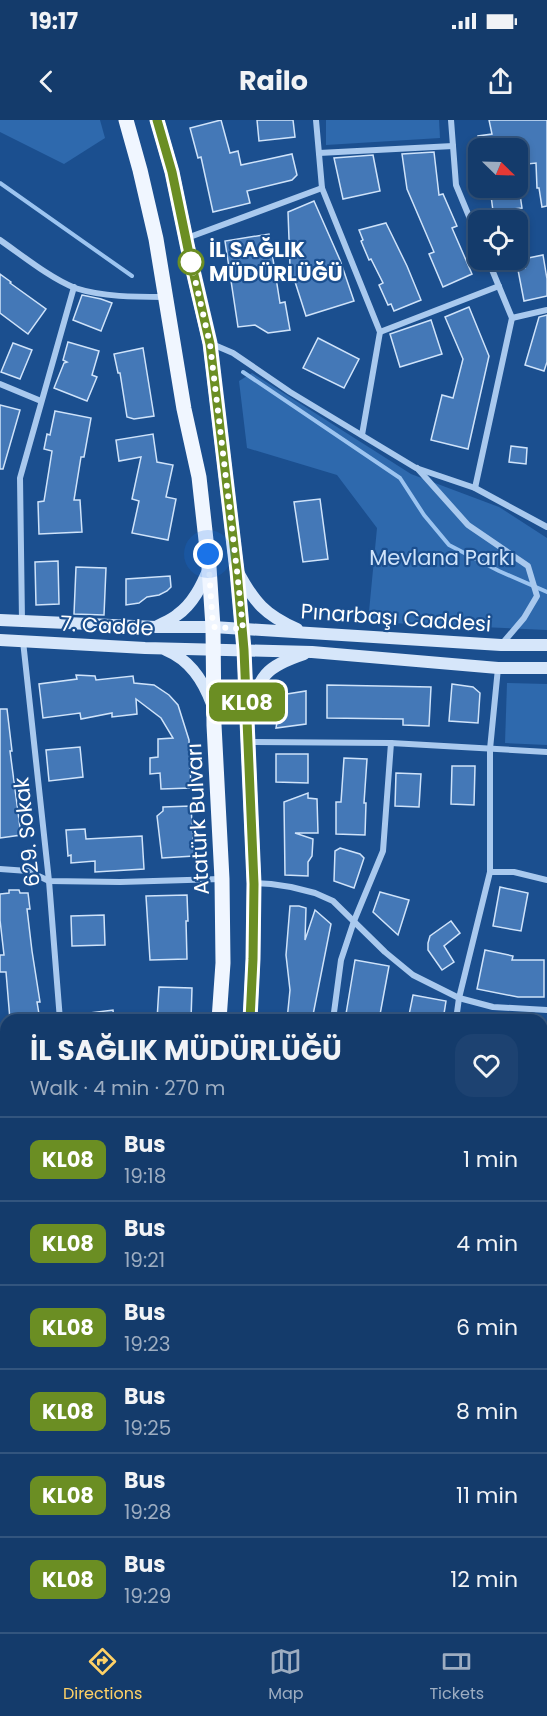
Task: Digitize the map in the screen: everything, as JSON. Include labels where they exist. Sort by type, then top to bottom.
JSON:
[{"type":"main road","name":"Atatürk Bulvarı","points":[[126,120],[156,238],[183,409],[199,477],[209,567],[224,963],[220,1014]]},
{"type":"main road","points":[[157,120],[172,172],[210,344],[237,571],[243,629],[254,884],[250,1014]]},
{"type":"street","points":[[316,120],[322,188],[380,332],[362,435]]},
{"type":"street","points":[[451,120],[456,185],[468,214]]},
{"type":"street","points":[[319,153],[453,146]]},
{"type":"street","points":[[186,238],[322,188]]},
{"type":"street","points":[[0,240],[57,279],[74,287],[91,292],[165,297]]},
{"type":"street","points":[[476,488],[512,318],[492,270]]},
{"type":"street","points":[[380,332],[499,286]]},
{"type":"street","points":[[22,621],[20,478],[74,287]]},
{"type":"street","points":[[512,318],[547,310]]},
{"type":"street","points":[[210,344],[233,353],[290,392],[416,468],[476,488],[547,527]]},
{"type":"street","points":[[0,384],[41,401]]},
{"type":"street","points":[[416,468],[468,525],[528,566],[537,596],[525,618],[501,645]]},
{"type":"street","points":[[156,627],[179,614],[189,603],[209,567]]},
{"type":"street","points":[[237,571],[266,611],[274,618],[303,632]]},
{"type":"street","name":"7. Cadde","points":[[0,620],[243,629]]},
{"type":"street","name":"Pınarbaşı Caddesi","points":[[243,629],[501,645],[547,645]]},
{"type":"street","name":"7. Cadde","points":[[0,640],[162,649],[244,650]]},
{"type":"street","name":"629. Sokak","points":[[23,641],[49,881],[60,1014]]},
{"type":"street","points":[[162,649],[175,654],[201,679],[214,710]]},
{"type":"street","name":"Pınarbaşı Caddesi","points":[[244,650],[312,652],[498,668],[547,668]]},
{"type":"street","points":[[247,718],[265,673],[286,661],[312,652]]},
{"type":"street","points":[[457,1014],[490,872],[490,748],[498,668]]},
{"type":"street","points":[[248,742],[391,743],[547,752]]},
{"type":"street","points":[[334,1014],[341,960],[354,921],[383,851],[391,743]]},
{"type":"street","points":[[0,869],[28,871],[49,881],[120,882],[222,879]]},
{"type":"street","points":[[490,872],[514,872],[547,880]]},
{"type":"street","points":[[254,884],[291,887],[315,893],[333,901],[385,952],[413,975],[459,998],[493,1007],[547,1010]]},
{"type":"green space","points":[[0,120],[100,120],[105,138],[64,164],[0,132]]},
{"type":"green space","points":[[326,120],[439,120],[440,138],[326,145]]},
{"type":"green space","name":"Mevlana Parkı","points":[[252,373],[411,474],[499,507],[547,538],[547,630],[368,622],[377,528],[337,475],[247,448],[239,381]]},
{"type":"green space","points":[[507,683],[547,684],[547,745],[505,743]]},
{"type":"building","points":[[221,120],[230,153],[238,151],[241,165],[292,154],[297,175],[292,180],[247,191],[250,203],[213,212],[201,157],[198,158],[190,128]]},
{"type":"building","points":[[257,120],[293,120],[295,137],[259,141]]},
{"type":"building","points":[[489,120],[547,120],[547,206],[542,207],[539,188],[537,188],[536,163],[528,164],[528,138],[478,138],[478,136],[492,134]]},
{"type":"building","points":[[434,152],[439,195],[443,194],[457,226],[452,228],[468,265],[468,270],[472,274],[443,287],[429,254],[434,252],[407,189],[402,154]]},
{"type":"building","points":[[373,155],[380,191],[343,199],[334,158]]},
{"type":"building","points":[[491,198],[520,198],[522,208],[493,210]]},
{"type":"building","points":[[314,201],[340,260],[354,301],[306,316],[290,266],[288,212]]},
{"type":"building","points":[[386,223],[421,300],[394,311],[391,304],[388,305],[379,285],[383,283],[371,259],[369,260],[359,230]]},
{"type":"building","points":[[269,234],[280,303],[285,302],[290,330],[268,333],[255,325],[238,327],[225,241]]},
{"type":"building","points":[[543,255],[547,296],[524,301],[518,270],[528,270],[528,258]]},
{"type":"building","points":[[0,274],[46,309],[28,334],[0,313]]},
{"type":"building","points":[[82,295],[112,303],[101,331],[73,320]]},
{"type":"building","points":[[469,307],[489,356],[468,449],[431,440],[442,395],[453,398],[463,359],[445,317]]},
{"type":"building","points":[[547,315],[547,362],[544,371],[525,365],[539,317]]},
{"type":"building","points":[[431,320],[442,354],[400,367],[390,334]]},
{"type":"building","points":[[318,338],[359,359],[344,388],[303,368]]},
{"type":"building","points":[[68,342],[99,351],[92,375],[97,377],[87,401],[54,388],[64,363],[67,362],[63,360]]},
{"type":"building","points":[[13,343],[32,350],[20,379],[1,372]]},
{"type":"building","points":[[143,348],[154,416],[134,419],[127,417],[120,373],[118,373],[114,354]]},
{"type":"building","points":[[0,405],[20,410],[3,469],[0,469]]},
{"type":"building","points":[[55,411],[91,418],[84,457],[81,457],[74,500],[80,500],[82,532],[39,534],[38,502],[44,501],[52,451],[44,449],[47,434],[50,435]]},
{"type":"building","points":[[153,434],[157,462],[173,465],[166,497],[176,499],[168,540],[132,533],[139,501],[132,499],[141,457],[119,461],[116,440]]},
{"type":"building","points":[[511,446],[527,448],[526,464],[509,462]]},
{"type":"building","points":[[320,499],[328,559],[303,562],[294,502]]},
{"type":"building","points":[[58,561],[59,604],[36,605],[35,562]]},
{"type":"building","points":[[76,567],[106,568],[104,615],[74,614]]},
{"type":"building","points":[[170,576],[171,587],[167,591],[147,597],[139,603],[126,605],[126,579]]},
{"type":"building","points":[[76,675],[95,676],[96,680],[133,676],[134,683],[154,685],[169,695],[178,705],[189,740],[191,788],[161,789],[160,773],[150,774],[150,758],[158,757],[158,739],[173,738],[161,718],[136,699],[137,714],[112,717],[112,713],[81,719],[80,713],[43,718],[39,684],[77,679]]},
{"type":"building","points":[[452,684],[473,687],[480,693],[478,723],[449,721]]},
{"type":"building","points":[[327,685],[431,687],[429,726],[403,725],[403,719],[327,718]]},
{"type":"building","points":[[306,691],[306,724],[276,728],[281,699],[287,694]]},
{"type":"building","points":[[0,709],[7,709],[21,835],[0,838]]},
{"type":"building","points":[[80,747],[83,777],[49,781],[46,750]]},
{"type":"building","points":[[276,754],[308,754],[308,783],[276,782]]},
{"type":"building","points":[[344,758],[367,759],[364,803],[366,803],[365,835],[336,834],[336,802],[341,802]]},
{"type":"building","points":[[452,766],[475,766],[474,805],[451,804]]},
{"type":"building","points":[[396,773],[421,774],[419,807],[395,806]]},
{"type":"building","points":[[308,793],[308,798],[317,799],[318,833],[295,833],[313,839],[312,856],[308,862],[308,876],[285,875],[284,802]]},
{"type":"building","points":[[191,806],[194,856],[162,858],[157,816],[163,811],[163,807]]},
{"type":"building","points":[[85,829],[86,839],[142,836],[144,869],[95,872],[95,861],[71,863],[71,855],[68,856],[66,830]]},
{"type":"building","points":[[340,848],[360,854],[364,858],[354,888],[334,881],[335,851]]},
{"type":"building","points":[[500,887],[528,893],[521,931],[493,926]]},
{"type":"building","points":[[9,890],[19,890],[20,893],[28,893],[30,909],[27,909],[40,1002],[37,1002],[39,1014],[10,1014],[6,972],[0,972],[0,955],[4,955],[0,894],[9,893]]},
{"type":"building","points":[[380,892],[409,900],[398,935],[373,912]]},
{"type":"building","points":[[187,895],[187,959],[150,960],[146,896]]},
{"type":"building","points":[[290,906],[306,908],[305,940],[315,910],[331,924],[313,1014],[288,1014],[290,990],[286,955]]},
{"type":"building","points":[[104,915],[105,945],[72,946],[71,916]]},
{"type":"building","points":[[451,921],[460,933],[444,946],[454,962],[442,970],[428,950],[428,943],[430,936]]},
{"type":"building","points":[[485,950],[513,956],[512,960],[544,960],[544,997],[518,997],[477,989]]},
{"type":"building","points":[[355,960],[389,966],[380,1014],[346,1014]]},
{"type":"building","points":[[159,987],[192,988],[191,1014],[157,1014]]},
{"type":"building","points":[[413,995],[446,1001],[444,1014],[409,1014]]},
{"type":"building","points":[[113,1010],[113,1014],[82,1014]]},
{"type":"waterway","points":[[0,183],[132,276]]},
{"type":"waterway","points":[[243,372],[400,478],[424,515],[449,545],[499,571],[547,592]]},
{"type":"bus line","name":"KL08","points":[[157,120],[172,172],[210,344],[237,571],[244,650],[254,884],[250,1014]]},
{"type":"place","name":"İL SAĞLIK MÜDÜRLÜĞÜ","points":[[191,262]]},
{"type":"route","points":[[191,262],[210,344],[243,629],[213,627],[208,554]]}]
